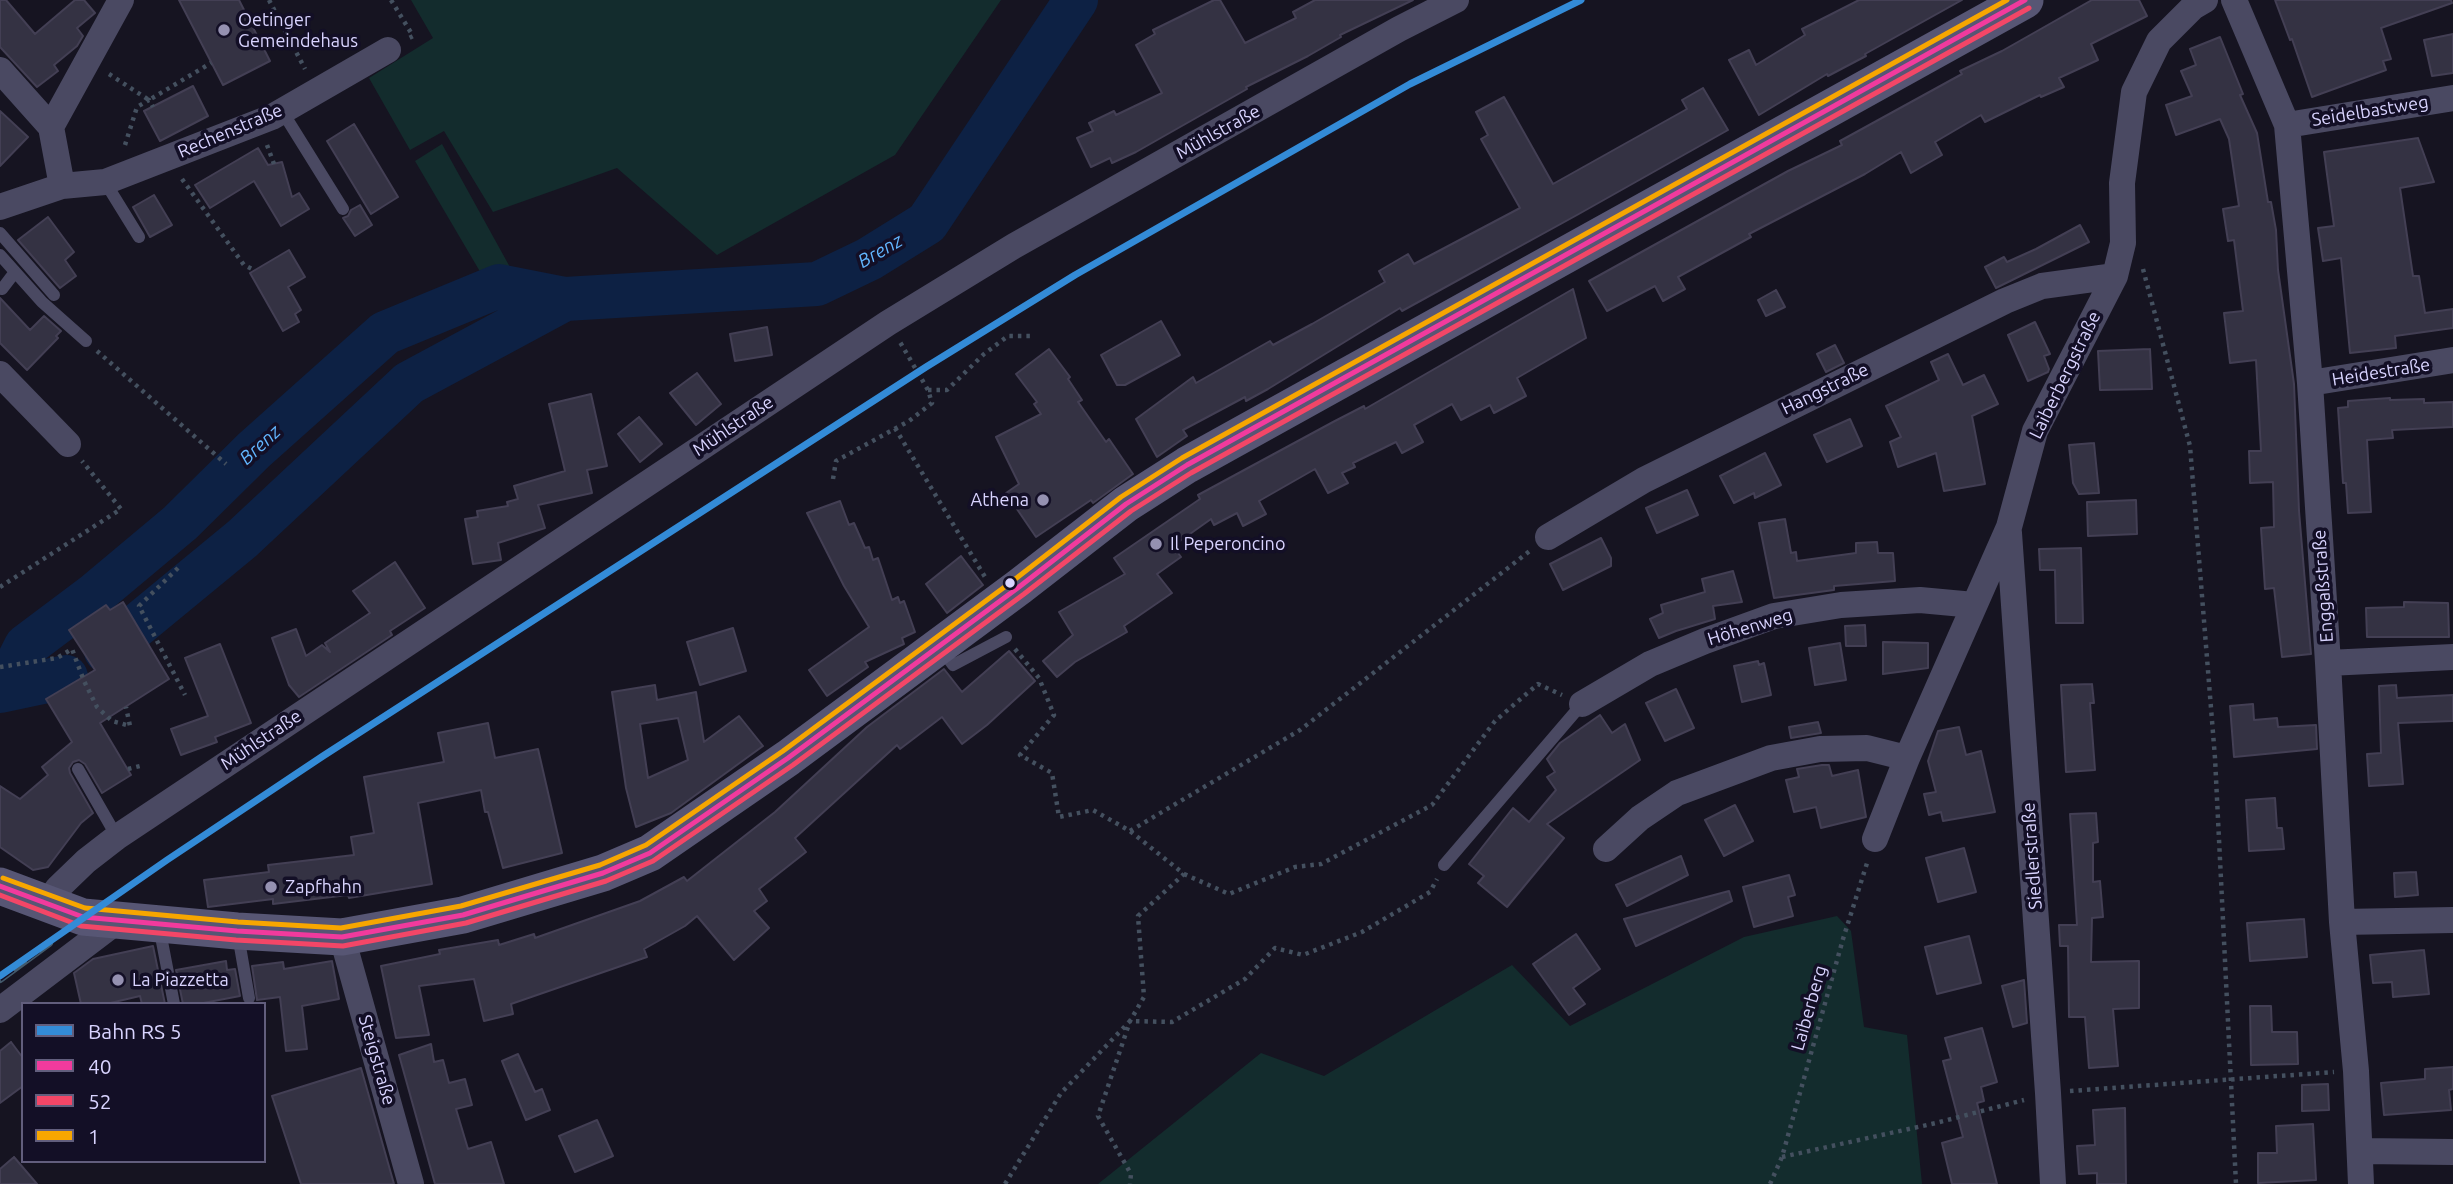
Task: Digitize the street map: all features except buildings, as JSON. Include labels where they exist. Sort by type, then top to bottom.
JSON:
[{"type":"street","points":[[51,127],[121,0]]},
{"type":"street","name":"Mühlstraße","points":[[46,905],[67,879],[117,837],[888,323],[1014,246],[1399,29],[1456,0]]},
{"type":"street","points":[[0,886],[83,917],[116,922],[342,937],[463,915],[603,873],[650,853],[788,758],[1126,504],[1187,464],[1977,14],[2025,0]]},
{"type":"street","name":"Laiberbergstraße","points":[[1875,839],[1907,758],[2009,527],[2035,431],[2115,276],[2123,243],[2122,183],[2134,92],[2159,41],[2193,7],[2205,0]]},
{"type":"street","name":"Enggaßstraße","points":[[2234,0],[2287,125],[2310,383],[2329,663],[2342,922],[2356,1071],[2361,1184]]},
{"type":"street","name":"Rechenstraße","points":[[0,207],[62,186],[105,182],[272,117],[388,50]]},
{"type":"street","points":[[0,70],[51,127],[62,186]]},
{"type":"street","name":"Seidelbastweg","points":[[2287,125],[2453,98]]},
{"type":"street","name":"Hangstraße","points":[[1548,537],[1644,480],[2005,301],[2042,286],[2115,276]]},
{"type":"street","name":"Heidestraße","points":[[2310,383],[2453,360]]},
{"type":"street","points":[[2,383],[68,444]]},
{"type":"street","name":"Siedlerstraße","points":[[2009,527],[2053,1184]]},
{"type":"street","name":"Höhenweg","points":[[1582,704],[1650,664],[1774,616],[1841,605],[1920,600],[1974,605]]},
{"type":"street","points":[[2329,663],[2453,657]]},
{"type":"street","points":[[1606,849],[1640,818],[1677,793],[1771,758],[1820,749],[1867,748],[1907,758]]},
{"type":"street","points":[[2342,922],[2453,920]]},
{"type":"street","points":[[0,1010],[116,922]]},
{"type":"street","name":"Steigstraße","points":[[342,937],[411,1184]]},
{"type":"street","points":[[2360,1151],[2453,1152]]},
{"type":"lane","points":[[282,111],[343,209]]},
{"type":"lane","points":[[105,182],[139,237]]},
{"type":"lane","points":[[0,233],[54,295]]},
{"type":"lane","points":[[0,254],[42,302],[86,341]]},
{"type":"lane","points":[[2,289],[15,272]]},
{"type":"lane","points":[[939,646],[953,665],[1006,637]]},
{"type":"lane","points":[[1444,864],[1582,704]]},
{"type":"lane","points":[[78,769],[117,837]]},
{"type":"lane","points":[[159,926],[174,1002]]},
{"type":"lane","points":[[237,932],[249,998]]},
{"type":"path","points":[[269,0],[317,91]]},
{"type":"path","points":[[88,60],[149,100],[153,107]]},
{"type":"path","points":[[125,145],[137,107],[211,63]]},
{"type":"path","points":[[171,156],[188,189],[244,265],[254,270]]},
{"type":"path","points":[[188,189],[199,190]]},
{"type":"path","points":[[2123,243],[2144,271],[2190,446],[2215,758],[2236,1184]]},
{"type":"path","points":[[833,479],[836,461],[909,421],[932,403],[928,390],[888,323]]},
{"type":"path","points":[[928,390],[947,390],[984,354],[1008,336],[1030,336]]},
{"type":"path","points":[[86,341],[226,464]]},
{"type":"path","points":[[895,428],[976,563]]},
{"type":"path","points":[[0,587],[121,509],[68,444]]},
{"type":"path","points":[[1130,831],[1300,730],[1548,537]]},
{"type":"path","points":[[178,568],[139,606],[185,695]]},
{"type":"path","points":[[1006,637],[1039,678],[1054,715],[1020,755],[1052,773],[1059,817],[1093,810],[1130,831],[1184,874],[1229,894],[1295,867],[1321,864],[1432,805],[1495,721],[1538,684]]},
{"type":"path","points":[[0,667],[57,658],[72,649],[97,707],[112,721],[130,726],[126,707]]},
{"type":"path","points":[[128,769],[144,765]]},
{"type":"path","name":"Laiberberg","points":[[1770,1184],[1782,1157],[1843,939],[1875,839]]},
{"type":"path","points":[[1005,1184],[1061,1093],[1130,1021],[1172,1021],[1245,979],[1275,948],[1303,955],[1362,932],[1430,892],[1444,864]]},
{"type":"path","points":[[1130,1184],[1131,1174],[1098,1116],[1130,1021],[1144,997],[1138,916],[1184,874]]},
{"type":"path","points":[[1782,1157],[1936,1123],[2048,1093],[2356,1071]]},
{"type":"green space","points":[[411,0],[1001,0],[895,155],[717,255],[617,168],[493,212],[444,131],[410,150],[369,78],[433,38]]},
{"type":"green space","points":[[442,144],[511,269],[482,275],[415,161]]},
{"type":"green space","points":[[1837,916],[1851,931],[1864,1027],[1907,1035],[1922,1184],[1098,1184],[1261,1053],[1324,1076],[1512,965],[1570,1026],[1744,937]]},
{"type":"water","points":[[28,675],[40,683],[31,693],[0,701],[0,676]]},
{"type":"waterway","name":"Brenz","points":[[106,651],[242,539],[409,383],[565,299],[817,284],[869,259],[927,223],[1076,0]]},
{"type":"waterway","name":"Brenz","points":[[4,690],[26,646],[94,595],[180,523],[254,450],[385,333],[499,286],[565,299]]},
{"type":"waterway","name":"Brenz","points":[[0,691],[66,677]]},
{"type":"railway","points":[[0,979],[49,943]]},
{"type":"transit line","points":[[0,976],[323,756],[926,367],[1075,275],[1410,84],[1581,0]]},
{"type":"transit line","name":"1","points":[[3,878],[85,908],[341,928],[461,906],[600,865],[646,845],[783,751],[1121,497],[1182,458],[2007,0]]},
{"type":"transit line","name":"40","points":[[0,886],[83,917],[237,931],[342,937],[463,915],[603,873],[650,853],[788,758],[1126,504],[1187,465],[2025,0]]},
{"type":"transit line","name":"52","points":[[0,895],[81,926],[236,940],[343,946],[466,923],[606,881],[653,861],[793,765],[1131,511],[1191,473],[2029,8]]},
{"type":"place","name":"Oetinger Gemeindehaus","points":[[224,30]]},
{"type":"place","name":"Athena","points":[[1043,500]]},
{"type":"place","name":"Il Peperoncino","points":[[1156,544]]},
{"type":"place","name":"Zapfhahn","points":[[271,887]]},
{"type":"place","name":"La Piazzetta","points":[[118,980]]}]
